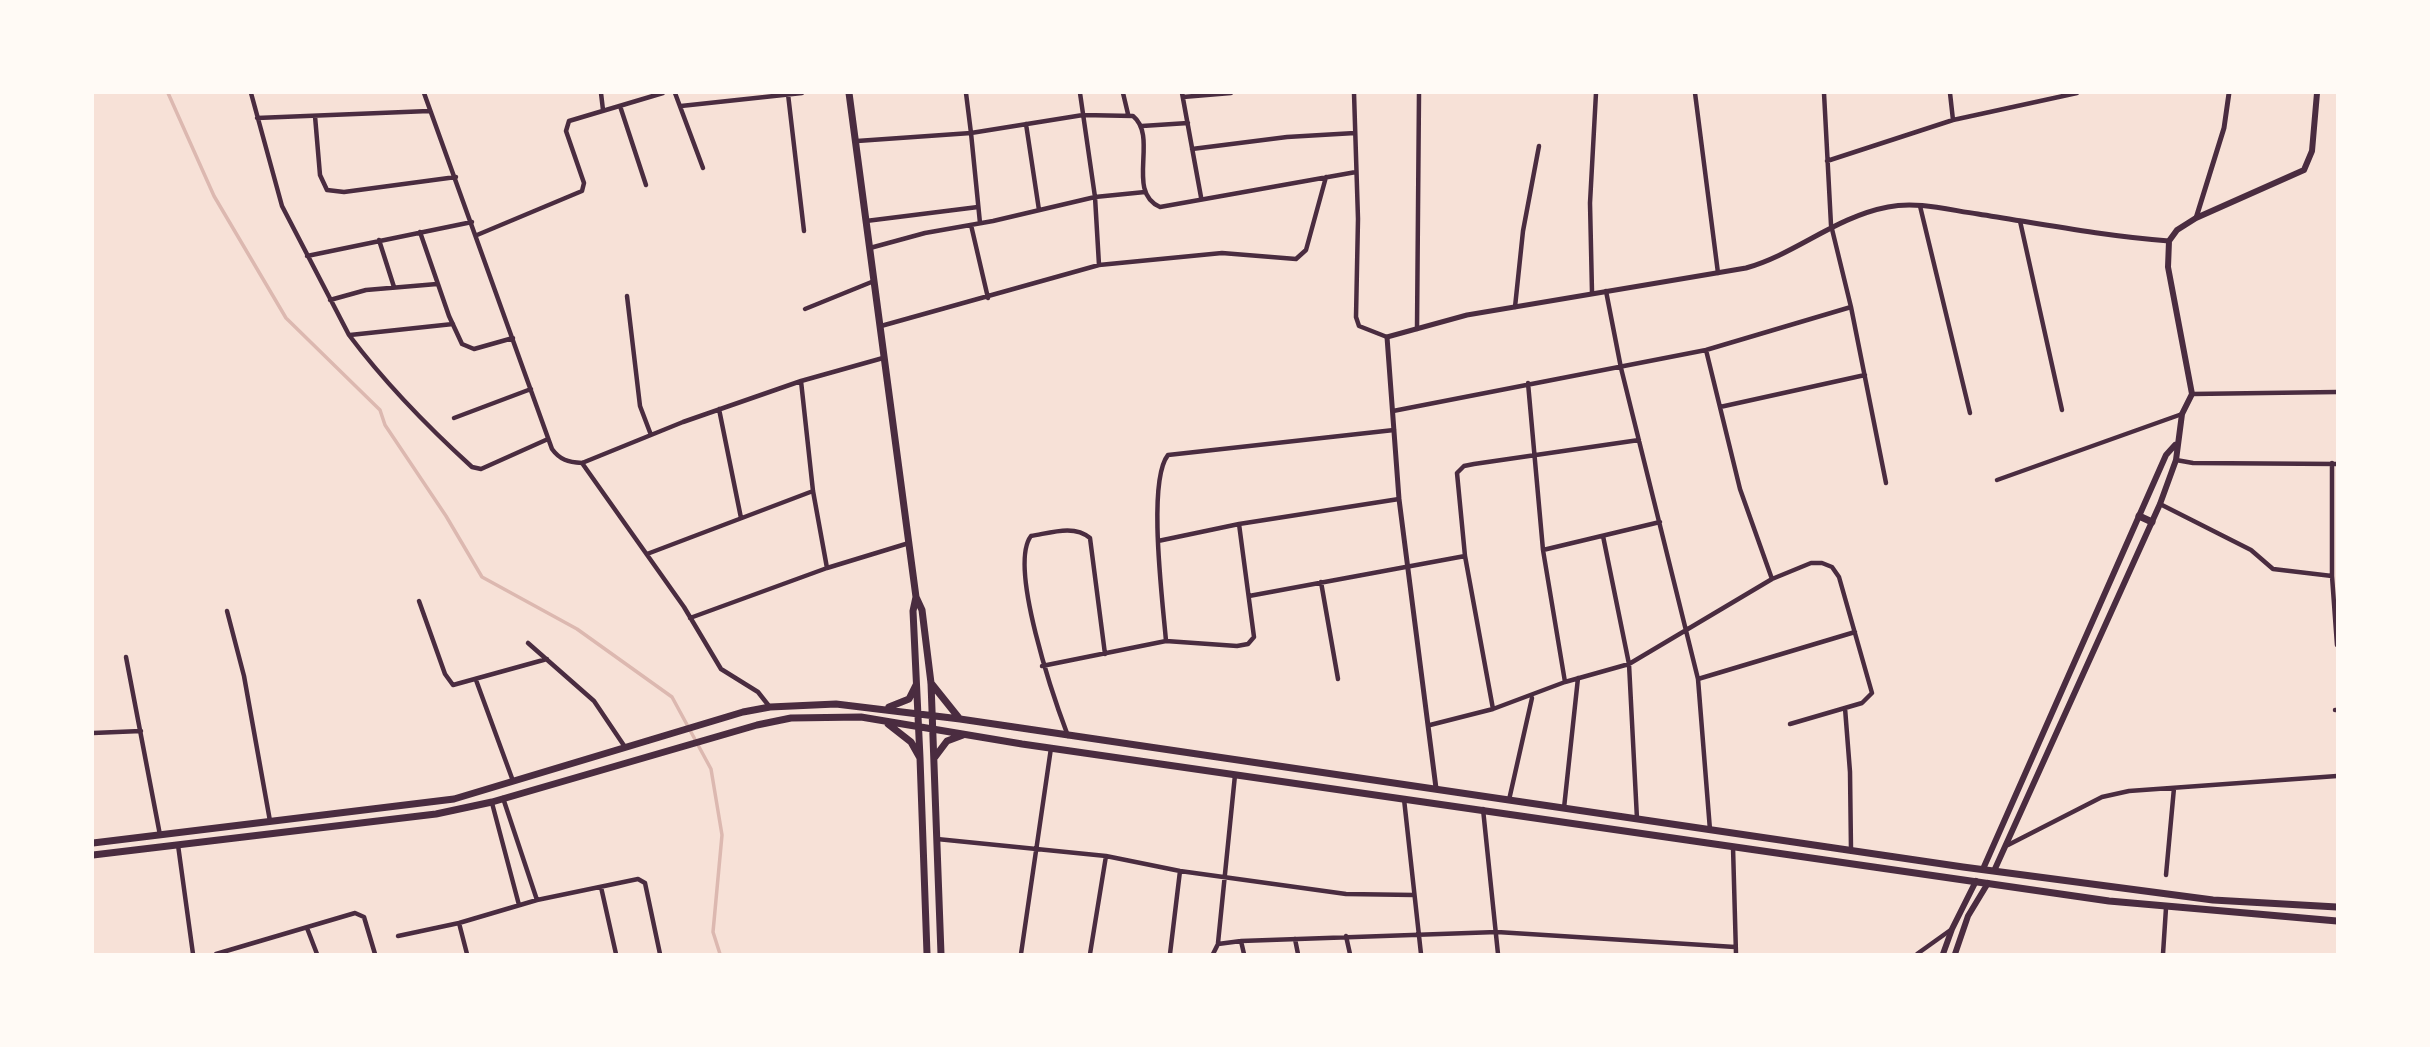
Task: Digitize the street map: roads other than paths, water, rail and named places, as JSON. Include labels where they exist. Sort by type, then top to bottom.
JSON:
[{"type":"main road","points":[[849,93],[916,597],[922,610],[931,683],[941,954]]},
{"type":"main road","points":[[1955,954],[1968,916],[2008,845],[2160,504],[2176,460],[2182,414],[2192,394],[2168,267],[2169,241],[2177,230],[2196,218],[2304,170],[2312,151],[2317,93]]},
{"type":"main road","points":[[1943,954],[1952,929],[1983,870],[2166,455],[2176,444]]},
{"type":"main road","points":[[2139,516],[2152,522]]},
{"type":"main road","points":[[916,597],[913,611],[927,954]]},
{"type":"main road","points":[[885,708],[909,699],[917,683]]},
{"type":"main road","points":[[931,683],[960,719]]},
{"type":"main road","points":[[93,843],[454,799],[743,712],[770,707],[836,704],[885,708],[1983,870],[2213,900],[2337,907]]},
{"type":"main road","points":[[93,855],[422,816],[492,802],[649,754],[757,725],[791,718],[860,716],[964,735],[2166,908],[2337,921]]},
{"type":"main road","points":[[883,721],[911,742],[920,758]]},
{"type":"main road","points":[[934,759],[947,741],[964,735]]},
{"type":"street","points":[[251,93],[282,206],[349,335],[403,399],[472,467],[481,469],[548,439]]},
{"type":"street","points":[[424,93],[548,439],[558,457],[569,463],[582,463],[719,409],[801,381],[884,358]]},
{"type":"street","points":[[601,93],[603,110]]},
{"type":"street","points":[[477,235],[580,194],[584,183],[566,125],[569,121],[663,93]]},
{"type":"street","points":[[675,93],[703,168]]},
{"type":"street","points":[[681,106],[802,93]]},
{"type":"street","points":[[966,93],[980,223]]},
{"type":"street","points":[[1080,93],[1095,197],[1099,265]]},
{"type":"street","points":[[1123,93],[1128,114]]},
{"type":"street","points":[[1201,197],[1183,95],[1231,93]]},
{"type":"street","points":[[1354,93],[1356,317],[1359,327],[1387,337],[1515,307],[1769,262],[1830,225],[1887,207],[1920,206],[2117,237],[2169,241]]},
{"type":"street","points":[[1417,329],[1419,93]]},
{"type":"street","points":[[1592,292],[1590,203],[1596,93]]},
{"type":"street","points":[[1695,93],[1718,273]]},
{"type":"street","points":[[1824,93],[1830,225],[1866,375],[1886,483]]},
{"type":"street","points":[[1951,93],[1953,120]]},
{"type":"street","points":[[1827,160],[1953,120],[2077,93]]},
{"type":"street","points":[[2196,218],[2224,128],[2229,93]]},
{"type":"street","points":[[788,94],[804,231]]},
{"type":"street","points":[[620,106],[646,185]]},
{"type":"street","points":[[257,118],[429,111]]},
{"type":"street","points":[[857,141],[971,133],[1083,116],[1128,114],[1142,126],[1145,192],[1152,202],[1160,207],[1201,197],[1356,172]]},
{"type":"street","points":[[315,116],[320,175],[327,190],[344,192],[456,177]]},
{"type":"street","points":[[1142,126],[1188,123]]},
{"type":"street","points":[[1026,124],[1040,210]]},
{"type":"street","points":[[1192,149],[1287,137],[1355,133]]},
{"type":"street","points":[[1515,307],[1523,231],[1539,146]]},
{"type":"street","points":[[879,327],[1099,265],[1222,253],[1296,259],[1306,250],[1326,177]]},
{"type":"street","points":[[870,248],[925,233],[1095,197],[1145,192]]},
{"type":"street","points":[[1920,206],[1970,412]]},
{"type":"street","points":[[866,221],[978,207]]},
{"type":"street","points":[[2020,221],[2062,410]]},
{"type":"street","points":[[307,256],[472,222]]},
{"type":"street","points":[[971,225],[988,298]]},
{"type":"street","points":[[421,232],[453,324],[463,344],[474,349],[513,338]]},
{"type":"street","points":[[379,240],[394,287]]},
{"type":"street","points":[[805,309],[874,281]]},
{"type":"street","points":[[330,300],[366,290],[438,284]]},
{"type":"street","points":[[1606,290],[1621,368],[1698,679],[1710,830]]},
{"type":"street","points":[[627,296],[640,406],[651,435]]},
{"type":"street","points":[[1393,411],[1706,350],[1851,307]]},
{"type":"street","points":[[349,335],[453,324]]},
{"type":"street","points":[[1387,337],[1399,499],[1436,788]]},
{"type":"street","points":[[1706,350],[1740,489],[1772,579]]},
{"type":"street","points":[[1720,407],[1866,375]]},
{"type":"street","points":[[801,381],[813,491],[827,568]]},
{"type":"street","points":[[1528,383],[1532,455],[1543,550],[1565,682]]},
{"type":"street","points":[[454,418],[531,389]]},
{"type":"street","points":[[2192,394],[2337,392]]},
{"type":"street","points":[[719,409],[741,518]]},
{"type":"street","points":[[1997,481],[2182,414]]},
{"type":"street","points":[[1166,641],[1158,541],[1160,470],[1168,454],[1394,430]]},
{"type":"street","points":[[1493,709],[1465,556],[1458,473],[1464,466],[1639,440]]},
{"type":"street","points":[[2176,460],[2193,463],[2335,463],[2332,576],[2337,645]]},
{"type":"street","points":[[582,463],[647,554],[721,669],[758,692],[770,707]]},
{"type":"street","points":[[647,554],[813,491]]},
{"type":"street","points":[[1158,541],[1239,524],[1399,499]]},
{"type":"street","points":[[2160,504],[2251,550],[2273,569],[2332,576]]},
{"type":"street","points":[[1543,550],[1660,522]]},
{"type":"street","points":[[1042,666],[1166,641],[1237,646],[1248,644],[1254,637],[1239,524]]},
{"type":"street","points":[[1068,736],[1042,666],[1023,554],[1031,536],[1073,530],[1083,532],[1090,538],[1105,654]]},
{"type":"street","points":[[1603,536],[1629,664],[1637,819]]},
{"type":"street","points":[[690,618],[827,568],[909,543]]},
{"type":"street","points":[[1249,596],[1465,556]]},
{"type":"street","points":[[1430,725],[1493,709],[1532,697],[1565,682],[1629,664],[1772,579],[1811,563],[1822,563],[1832,567],[1847,598],[1872,693],[1862,703],[1790,724]]},
{"type":"street","points":[[1321,582],[1338,679]]},
{"type":"street","points":[[419,601],[449,680],[459,685],[547,659]]},
{"type":"street","points":[[227,611],[244,676],[270,822]]},
{"type":"street","points":[[1698,679],[1855,632]]},
{"type":"street","points":[[528,643],[593,701],[626,747]]},
{"type":"street","points":[[126,657],[160,835]]},
{"type":"street","points":[[1564,808],[1578,678]]},
{"type":"street","points":[[476,680],[513,782]]},
{"type":"street","points":[[1509,800],[1532,697]]},
{"type":"street","points":[[1844,708],[1850,772],[1851,850]]},
{"type":"street","points":[[93,733],[141,731]]},
{"type":"street","points":[[1021,954],[1034,849],[1051,747]]},
{"type":"street","points":[[1213,954],[1218,944],[1236,774]]},
{"type":"street","points":[[2008,845],[2102,797],[2129,791],[2337,776]]},
{"type":"street","points":[[2166,875],[2174,788]]},
{"type":"street","points":[[503,798],[537,900]]},
{"type":"street","points":[[1404,798],[1421,954]]},
{"type":"street","points":[[492,802],[519,905]]},
{"type":"street","points":[[1483,808],[1498,954]]},
{"type":"street","points":[[937,839],[1106,856],[1180,871],[1346,894],[1414,895]]},
{"type":"street","points":[[178,845],[193,954]]},
{"type":"street","points":[[1732,846],[1736,954]]},
{"type":"street","points":[[1090,954],[1106,856]]},
{"type":"street","points":[[1170,954],[1180,871]]},
{"type":"street","points":[[398,936],[459,923],[537,900],[638,880],[645,883],[660,954]]},
{"type":"street","points":[[601,887],[616,954]]},
{"type":"street","points":[[2162,954],[2166,908]]},
{"type":"street","points":[[216,954],[358,913],[366,922],[375,954]]},
{"type":"street","points":[[459,923],[467,954]]},
{"type":"street","points":[[307,928],[317,954]]},
{"type":"street","points":[[1917,954],[1952,929]]},
{"type":"street","points":[[1218,944],[1346,936],[1497,932],[1735,947]]},
{"type":"street","points":[[1346,936],[1350,954]]},
{"type":"street","points":[[1295,939],[1298,954]]},
{"type":"street","points":[[1241,941],[1244,954]]},
{"type":"waterway","points":[[168,93],[214,196],[286,318],[380,410],[385,425],[446,516],[482,577],[577,629],[672,697],[711,769],[722,835],[713,932],[720,954]]}]
